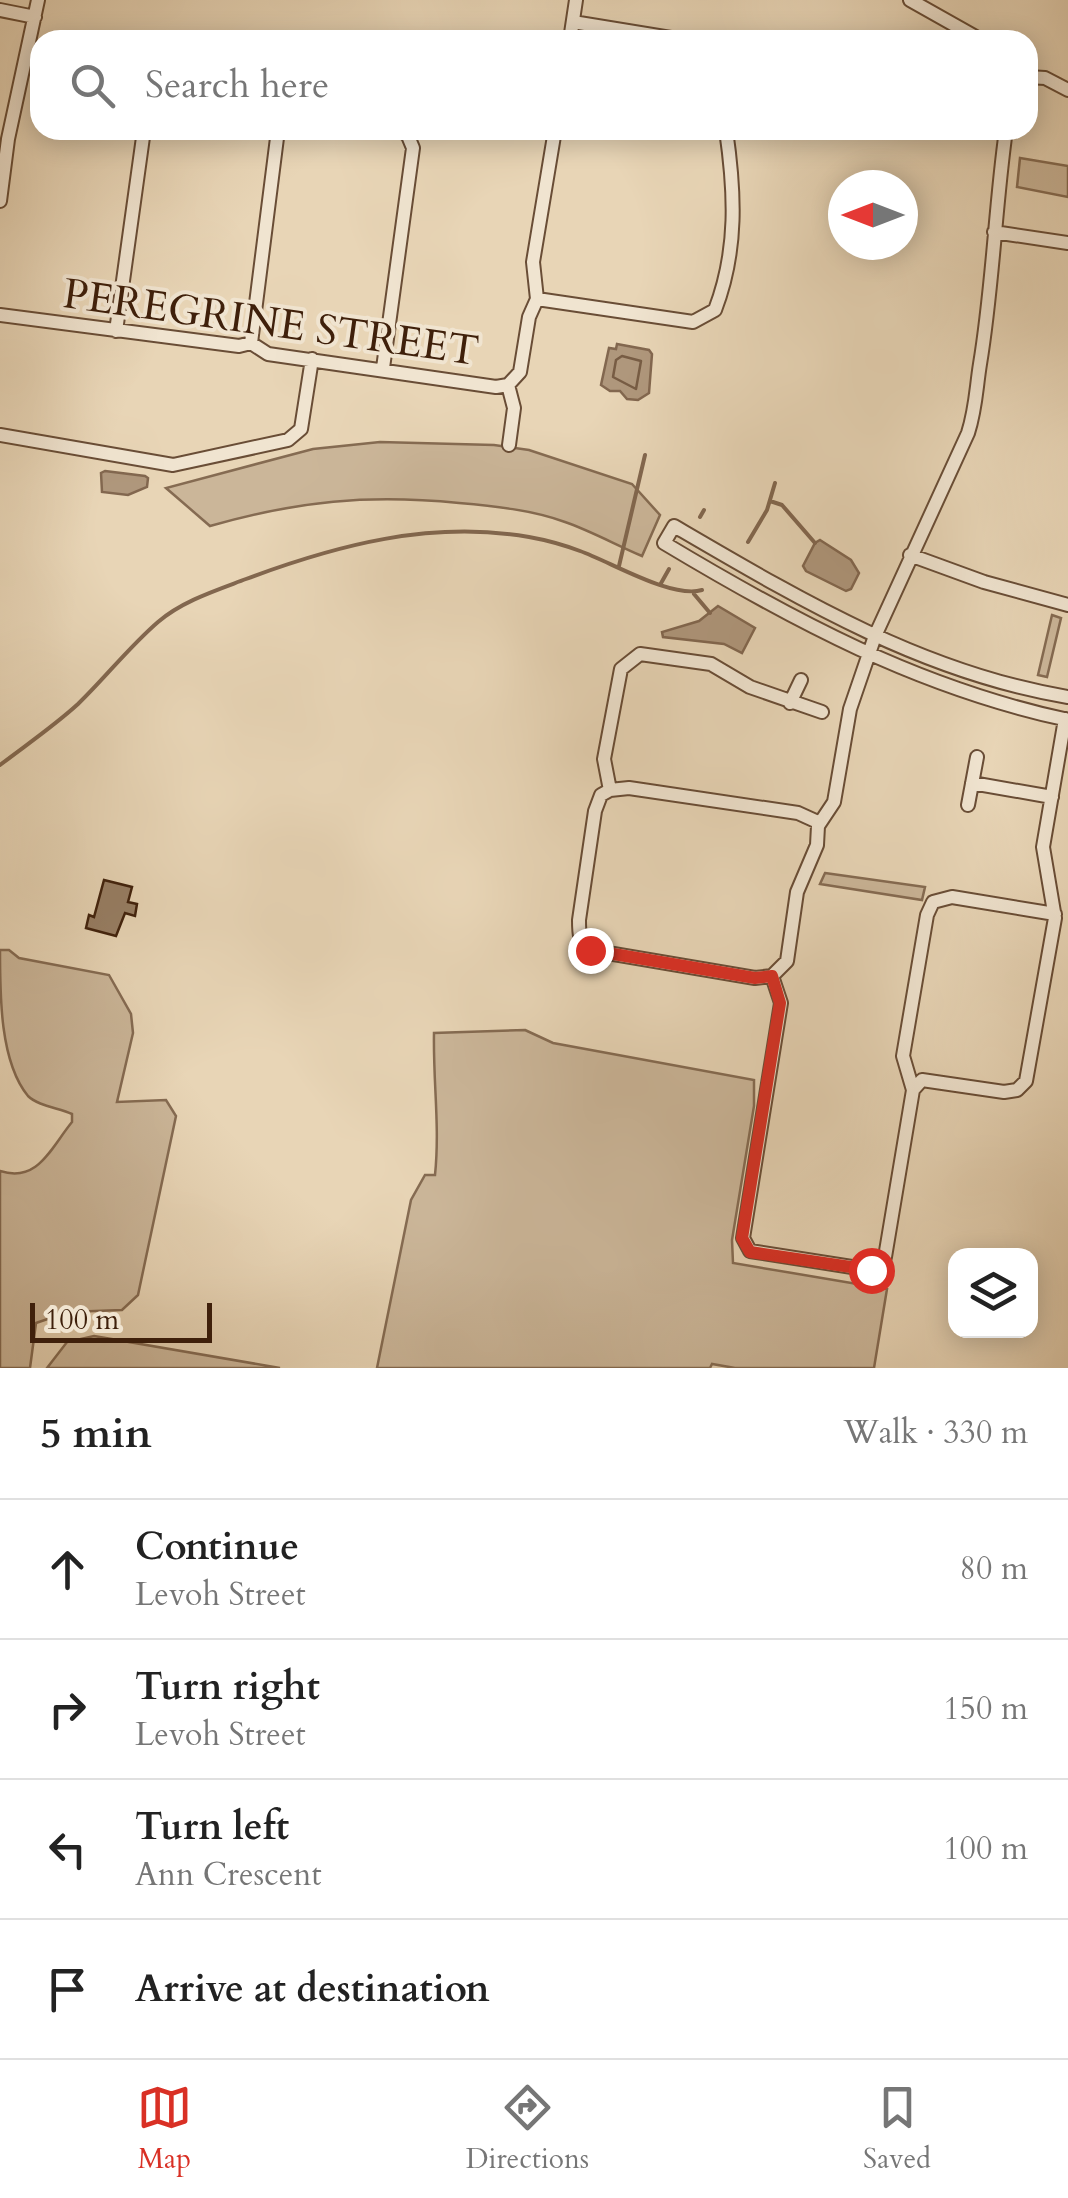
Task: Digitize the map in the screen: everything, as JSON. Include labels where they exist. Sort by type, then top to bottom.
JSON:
[{"type":"street","points":[[32,30],[38,0]]},
{"type":"street","points":[[571,30],[576,0]]},
{"type":"street","points":[[910,0],[964,30]]},
{"type":"street","points":[[0,10],[35,16]]},
{"type":"street","points":[[572,22],[622,30]]},
{"type":"street","points":[[0,201],[3,160],[30,38]]},
{"type":"street","points":[[1038,78],[1068,90]]},
{"type":"street","points":[[116,330],[143,140]]},
{"type":"street","points":[[251,342],[277,140]]},
{"type":"street","points":[[383,368],[413,148],[410,140]]},
{"type":"street","name":"PEREGRINE STREET","points":[[0,315],[239,346],[251,342],[268,354],[496,387],[508,385],[520,372],[529,318],[537,300],[533,262],[553,140]]},
{"type":"street","points":[[537,300],[693,322],[716,310],[732,250],[734,216],[727,140]]},
{"type":"street","points":[[820,822],[798,813],[630,788],[610,790],[601,795],[595,811],[579,937],[590,950],[755,978],[772,976],[787,961],[797,892],[817,845],[820,822],[834,802],[850,709],[875,636],[968,432],[977,404],[992,294],[994,232],[1005,140]]},
{"type":"street","points":[[994,232],[1068,243]]},
{"type":"street","points":[[0,435],[173,464],[288,440],[301,429],[312,359]]},
{"type":"street","points":[[508,385],[514,408],[510,445]]},
{"type":"street","points":[[913,1090],[922,1080],[1004,1092],[1017,1090],[1026,1081],[1055,914],[1043,847],[1066,719],[968,694],[870,656],[755,597],[664,542],[674,526],[810,605],[875,636],[960,671],[1068,697]]},
{"type":"street","points":[[910,555],[998,586],[1068,605]]},
{"type":"street","points":[[610,790],[604,758],[620,669],[632,657],[647,654],[711,664],[750,687],[822,712]]},
{"type":"street","points":[[790,703],[801,680]]},
{"type":"street","points":[[968,805],[976,757]]},
{"type":"street","points":[[972,783],[1052,797]]},
{"type":"street","points":[[772,976],[780,1003],[742,1238],[750,1252],[871,1270],[883,1263],[885,1257],[913,1090],[903,1056],[927,916],[934,902],[952,897],[1055,914]]},
{"type":"shaded area","points":[[1020,158],[1068,166],[1068,197],[1017,187]]},
{"type":"shaded area","points":[[380,442],[494,445],[529,450],[632,484],[660,515],[642,556],[539,514],[426,500],[303,505],[210,526],[166,488],[313,449]]},
{"type":"shaded area","points":[[1052,615],[1061,618],[1047,677],[1038,675]]},
{"type":"shaded area","points":[[825,873],[925,887],[922,900],[820,884]]},
{"type":"shaded area","points":[[0,950],[9,950],[19,958],[109,975],[131,1014],[133,1033],[117,1102],[166,1100],[176,1116],[138,1295],[122,1310],[68,1312],[36,1323],[30,1368],[0,1368],[0,1171],[13,1173],[34,1168],[72,1122],[72,1114],[32,1099],[19,1082],[4,1028]]},
{"type":"shaded area","points":[[525,1030],[553,1043],[754,1080],[754,1106],[732,1240],[733,1263],[887,1289],[874,1368],[735,1368],[712,1364],[710,1368],[377,1368],[411,1200],[425,1175],[435,1175],[434,1033]]},
{"type":"shaded area","points":[[94,1336],[280,1368],[47,1368],[67,1342]]},
{"type":"water","points":[[617,344],[649,350],[652,354],[649,393],[638,400],[627,399],[620,391],[610,391],[601,385],[609,348],[616,349]]},
{"type":"water","points":[[101,473],[145,476],[147,487],[128,495],[102,492]]},
{"type":"water","points":[[820,540],[851,560],[859,573],[851,589],[846,591],[806,571],[803,566]]},
{"type":"water","points":[[718,606],[755,628],[742,653],[724,644],[663,637],[662,632],[699,621]]},
{"type":"building","points":[[104,880],[132,887],[128,902],[137,904],[135,916],[125,913],[116,936],[86,928],[89,915],[94,917]]},
{"type":"waterway","points":[[619,566],[645,455]]},
{"type":"waterway","points":[[748,542],[767,510],[775,483]]},
{"type":"waterway","points":[[770,501],[782,505],[815,543]]},
{"type":"waterway","points":[[700,517],[704,510]]},
{"type":"waterway","points":[[0,765],[69,712],[147,632],[178,608],[246,579],[350,546],[456,532],[529,537],[580,551],[658,585],[702,590]]},
{"type":"waterway","points":[[660,585],[669,569]]},
{"type":"waterway","points":[[694,594],[710,613]]},
{"type":"route","points":[[590,950],[755,978],[772,976],[780,992],[780,1003],[742,1238],[750,1252],[871,1270]]}]
